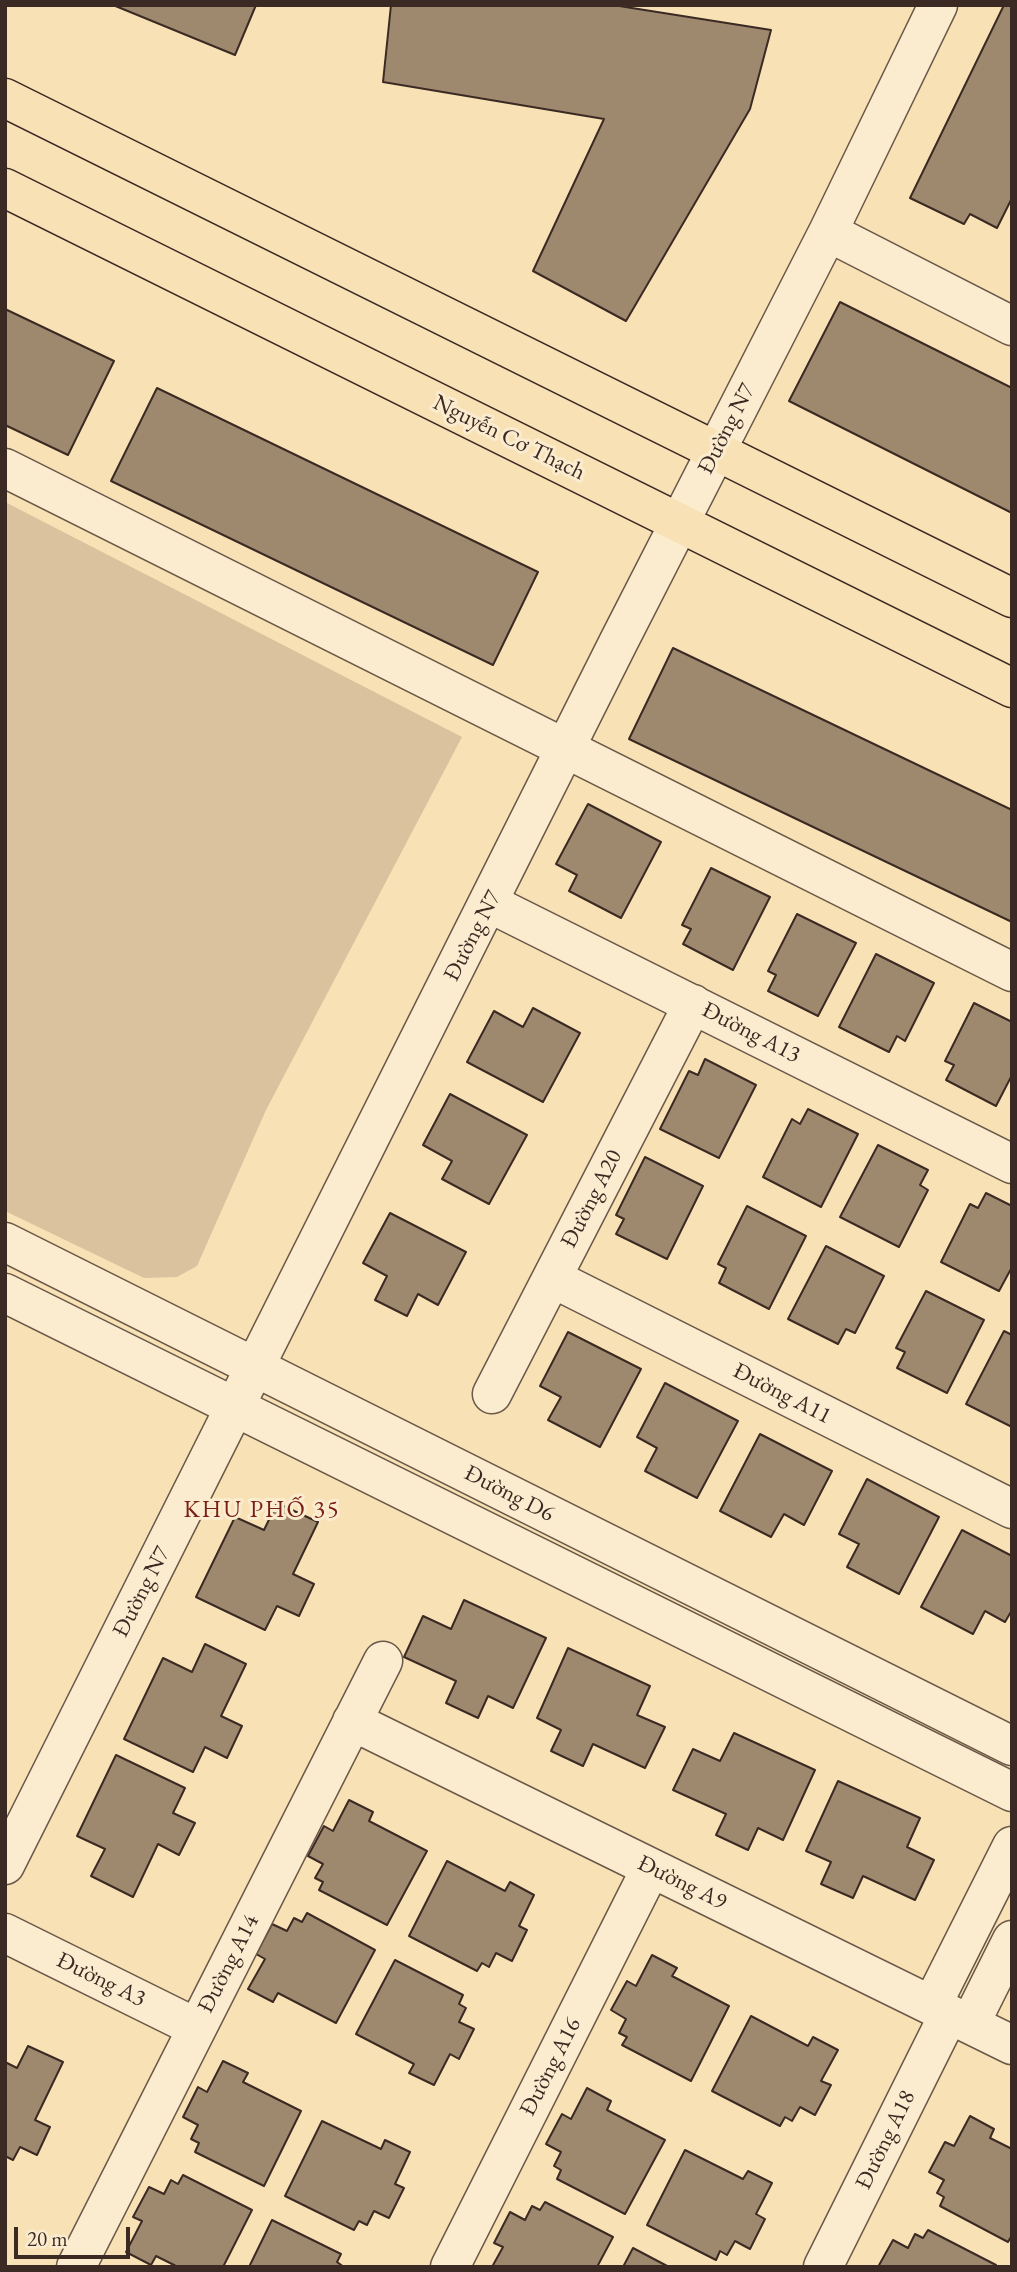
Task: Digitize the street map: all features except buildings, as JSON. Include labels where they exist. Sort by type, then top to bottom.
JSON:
[{"type":"main road","points":[[5,98],[1012,598]]},
{"type":"main road","name":"Nguyễn Cơ Thạch","points":[[5,188],[1012,688]]},
{"type":"street","name":"Đường N7","points":[[5,1865],[828,232],[938,5]]},
{"type":"street","points":[[828,232],[1012,326]]},
{"type":"street","points":[[5,468],[1012,972]]},
{"type":"street","name":"Đường A13","points":[[489,903],[1012,1164]]},
{"type":"street","name":"Đường A20","points":[[492,1394],[693,1004]]},
{"type":"street","name":"Đường D6","points":[[5,1242],[1012,1746]]},
{"type":"street","name":"Đường A11","points":[[552,1278],[1012,1509]]},
{"type":"street","name":"Đường D6","points":[[5,1293],[1012,1792]]},
{"type":"street","name":"Đường A14","points":[[76,2267],[383,1661]]},
{"type":"street","name":"Đường A9","points":[[352,1721],[1012,2045]]},
{"type":"street","name":"Đường A18","points":[[823,2267],[950,2014],[1012,1846]]},
{"type":"street","name":"Đường A16","points":[[450,2267],[652,1868]]},
{"type":"street","name":"Đường A3","points":[[5,1933],[197,2028]]},
{"type":"street","name":"Đường A18","points":[[950,2014],[1012,1940]]},
{"type":"shaded area","points":[[5,502],[462,737],[266,1110],[197,1266],[177,1277],[144,1278],[5,1211]]},
{"type":"district","name":"KHU PHỐ 35","points":[[262,1510]]}]
